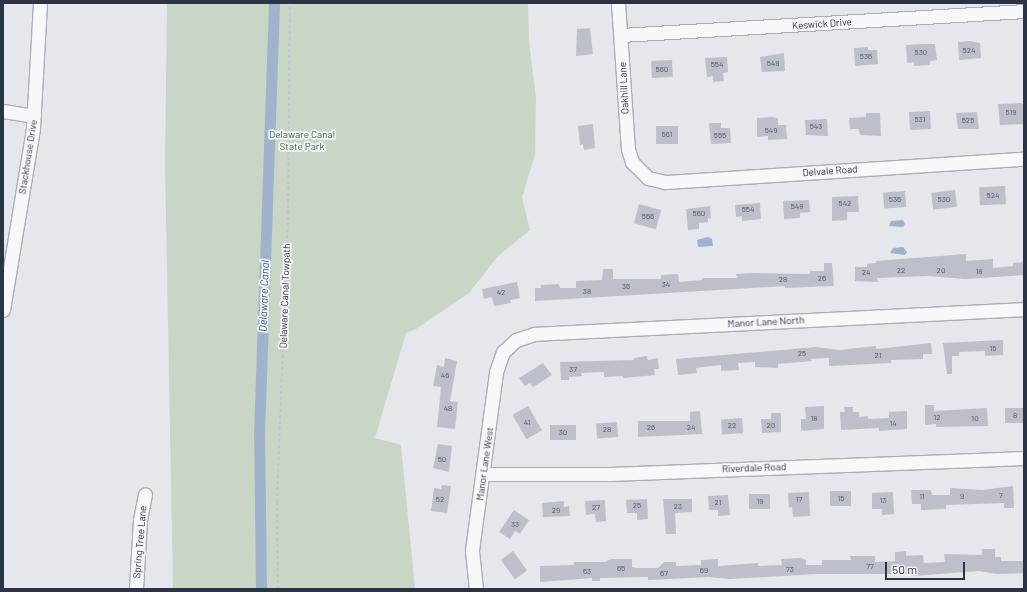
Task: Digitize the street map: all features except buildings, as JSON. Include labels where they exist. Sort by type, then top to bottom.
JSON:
[{"type":"street","name":"Stackhouse Drive","points":[[3,310],[34,116],[40,3]]},
{"type":"street","name":"Oakhill Lane","points":[[618,3],[628,149],[638,171]]},
{"type":"street","name":"Keswick Drive","points":[[621,35],[1024,11]]},
{"type":"street","points":[[3,111],[34,116]]},
{"type":"street","name":"Delvale Road","points":[[638,171],[648,178],[665,182],[1024,159]]},
{"type":"street","name":"Manor Lane North","points":[[511,344],[522,337],[534,334],[1024,309]]},
{"type":"street","name":"Manor Lane West","points":[[476,589],[472,550],[484,474],[497,366],[503,352],[511,344]]},
{"type":"street","name":"Riverdale Road","points":[[484,474],[610,474],[1024,458]]},
{"type":"street","name":"Spring Tree Lane","points":[[136,589],[140,520],[145,494]]},
{"type":"path","name":"Delaware Canal Towpath","points":[[278,589],[277,502],[288,214],[290,3]]},
{"type":"green space","name":"Delaware Canal State Park","points":[[167,3],[528,3],[529,42],[536,97],[535,155],[522,197],[530,230],[498,256],[469,293],[416,329],[406,333],[375,438],[401,445],[415,589],[173,589],[165,165]]},
{"type":"water","points":[[903,220],[905,224],[903,227],[889,226],[891,221]]},
{"type":"water","points":[[708,237],[712,239],[713,246],[698,247],[697,240]]},
{"type":"water","points":[[903,247],[907,252],[905,255],[890,253],[893,248]]},
{"type":"waterway","name":"Delaware Canal","points":[[261,589],[259,434],[274,3]]}]
